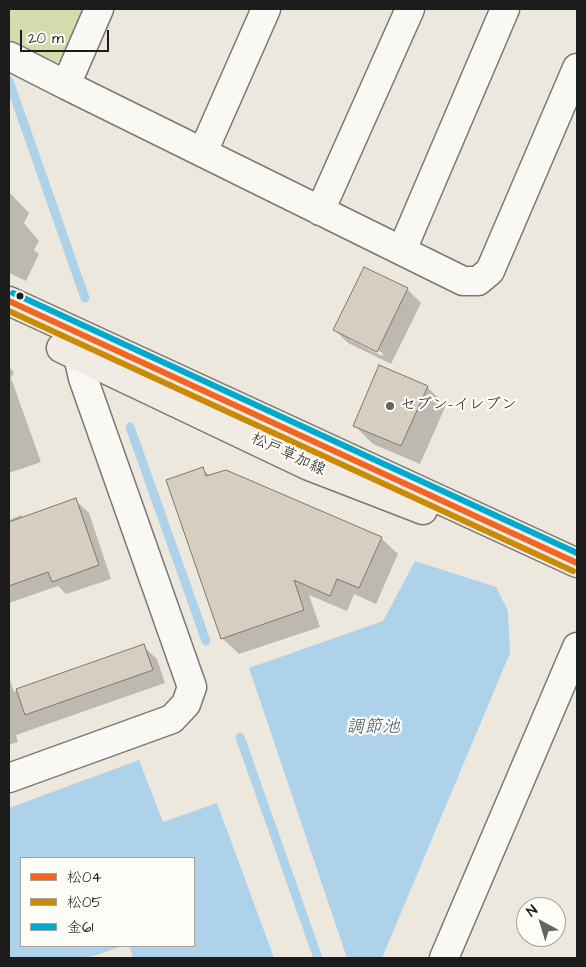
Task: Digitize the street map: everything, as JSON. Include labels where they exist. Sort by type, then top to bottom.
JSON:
[{"type":"main road","name":"松戸草加線","points":[[9,301],[81,347],[309,466],[389,498],[577,564]]},
{"type":"main road","name":"松戸草加線","points":[[9,322],[81,347]]},
{"type":"street","points":[[66,85],[98,9]]},
{"type":"street","points":[[203,152],[266,9]]},
{"type":"street","points":[[320,211],[410,9]]},
{"type":"street","points":[[402,250],[505,9]]},
{"type":"street","points":[[13,59],[464,281],[478,281],[490,271],[577,68]]},
{"type":"street","points":[[9,778],[172,719],[186,704],[192,687],[83,378],[81,347]]},
{"type":"street","points":[[444,958],[577,647]]},
{"type":"green space","points":[[9,9],[83,9],[62,60],[49,65],[9,45]]},
{"type":"water","name":"調節池","points":[[415,561],[496,587],[508,611],[510,653],[382,958],[347,958],[249,668],[383,621]]},
{"type":"water","points":[[139,760],[163,822],[217,803],[274,958],[133,958],[129,947],[195,947],[195,857],[20,857],[20,947],[120,947],[87,958],[9,958],[9,808]]},
{"type":"building","points":[[364,267],[408,288],[377,352],[333,330]]},
{"type":"building","name":"セブン-イレブン","points":[[379,365],[428,386],[401,446],[353,426]]},
{"type":"building","points":[[203,467],[206,476],[226,470],[382,537],[359,588],[337,579],[330,596],[294,580],[304,610],[221,639],[166,480]]},
{"type":"building","points":[[76,498],[99,565],[52,582],[48,572],[9,586],[9,522]]},
{"type":"building","points":[[144,644],[153,670],[25,715],[16,689]]},
{"type":"waterway","points":[[9,81],[85,298]]},
{"type":"waterway","points":[[130,427],[206,641]]},
{"type":"waterway","points":[[240,737],[318,958]]},
{"type":"transit line","name":"金61","points":[[13,293],[577,553]]},
{"type":"transit line","name":"松04","points":[[9,301],[577,563]]},
{"type":"transit line","name":"松05","points":[[9,311],[573,571]]},
{"type":"place","name":"セブン-イレブン","points":[[390,406]]}]
